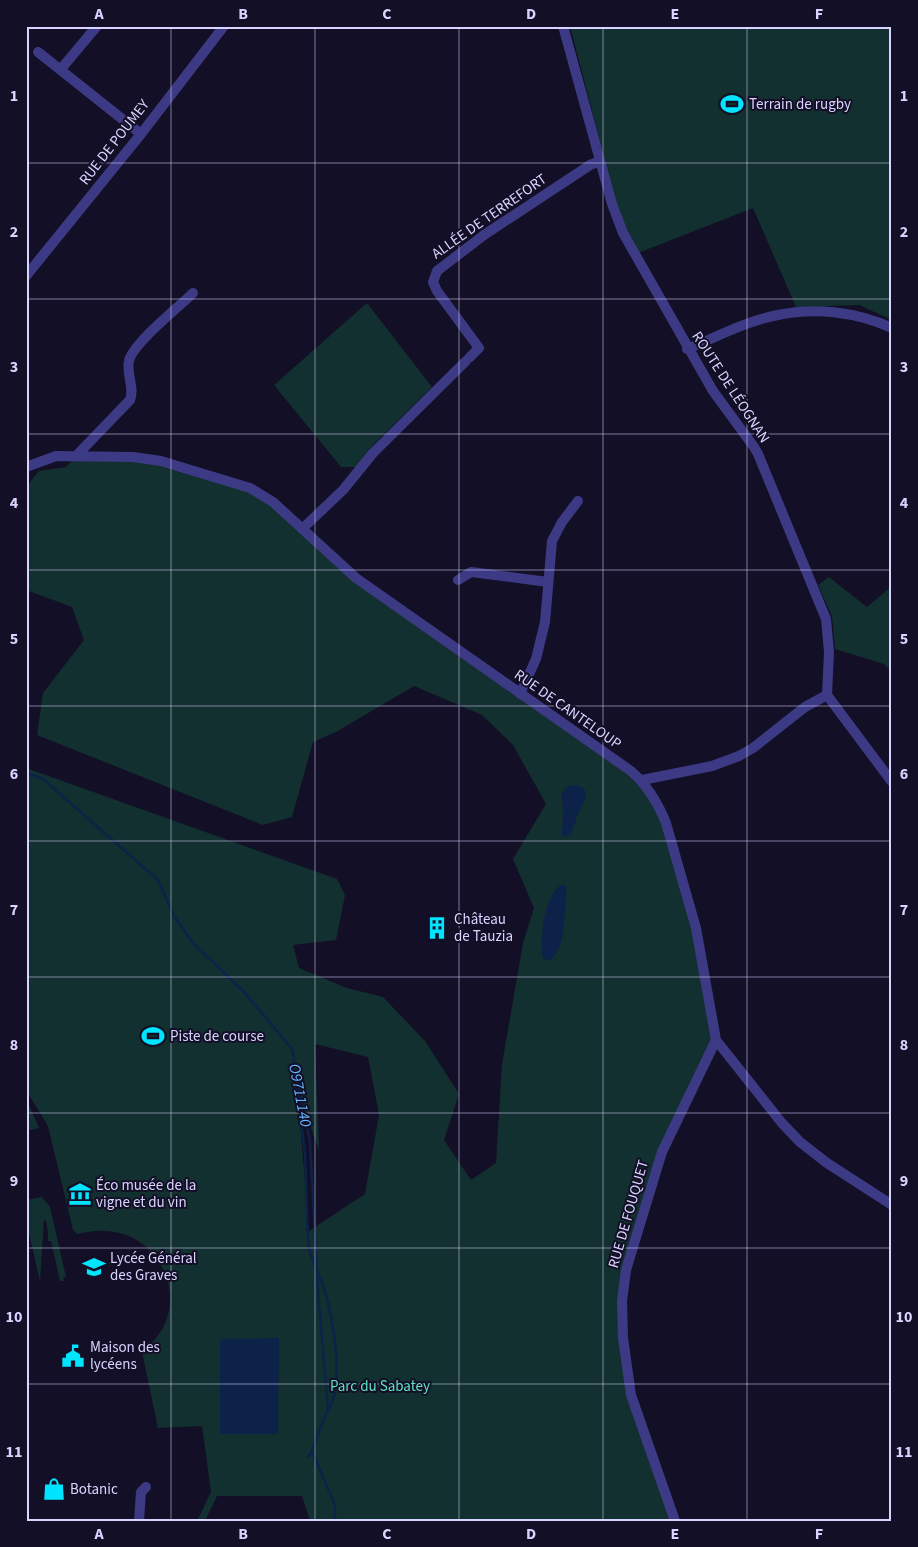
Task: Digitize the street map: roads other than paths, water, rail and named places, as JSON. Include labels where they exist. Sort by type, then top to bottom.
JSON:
[{"type":"street","points":[[61,69],[97,26]]},
{"type":"street","name":"RUE DE POUMEY","points":[[26,276],[141,134],[224,26]]},
{"type":"street","name":"ROUTE DE LÉOGNAN","points":[[563,26],[616,218],[687,349],[713,391],[754,447],[824,612],[829,644],[827,696]]},
{"type":"street","points":[[38,52],[141,134]]},
{"type":"street","name":"ALLÉE DE TERREFORT","points":[[302,529],[343,490],[373,452],[479,348],[437,291],[433,282],[436,271],[484,235],[590,165],[600,161]]},
{"type":"street","points":[[76,456],[130,400],[132,394],[128,363],[134,349],[194,293]]},
{"type":"street","points":[[687,349],[749,323],[790,313],[840,313],[861,317],[892,328]]},
{"type":"street","name":"RUE DE CANTELOUP","points":[[26,466],[48,458],[76,456],[95,458],[133,457],[150,459],[250,488],[273,502],[356,578],[642,780],[660,808],[666,823],[696,928],[716,1040],[781,1122],[800,1142],[827,1163],[892,1205]]},
{"type":"street","points":[[520,694],[536,659],[545,622],[552,541],[562,522],[578,501]]},
{"type":"street","points":[[458,580],[471,572],[548,582]]},
{"type":"street","points":[[642,780],[712,766],[738,756],[753,748],[805,708],[827,696],[892,782]]},
{"type":"street","name":"RUE DE FOUQUET","points":[[675,1521],[631,1395],[623,1338],[622,1301],[626,1270],[662,1152],[716,1040]]},
{"type":"street","points":[[139,1521],[141,1492],[146,1488]]},
{"type":"water","points":[[571,785],[583,788],[586,795],[571,834],[564,837],[562,836],[563,808],[561,796],[565,789]]},
{"type":"water","points":[[561,885],[565,885],[566,890],[564,929],[559,949],[549,961],[543,958],[542,930],[550,898]]},
{"type":"water","points":[[279,1338],[278,1434],[220,1434],[220,1339]]},
{"type":"waterway","name":"O9711140","points":[[26,773],[43,779],[158,880],[174,916],[192,942],[245,993],[292,1049],[310,1142],[318,1292],[328,1408],[312,1451],[335,1505],[335,1521]]},
{"type":"waterway","points":[[291,1067],[298,1093],[305,1155],[308,1241],[310,1253],[316,1267]]},
{"type":"waterway","points":[[318,1272],[328,1302],[335,1341],[336,1380],[334,1396],[329,1410]]},
{"type":"waterway","name":"O9711140","points":[[308,1457],[313,1450]]},
{"type":"place","name":"Terrain de rugby","points":[[732,104]]},
{"type":"place","name":"Château de Tauzia","points":[[437,928]]},
{"type":"place","name":"Piste de course","points":[[153,1036]]},
{"type":"place","name":"Éco musée de la vigne et du vin","points":[[80,1194]]},
{"type":"place","name":"Lycée Général des Graves","points":[[94,1267]]},
{"type":"place","name":"Maison des lycéens","points":[[73,1356]]},
{"type":"place","name":"Botanic","points":[[54,1489]]},
{"type":"park label","name":"Parc du Sabatey","points":[[380,1386]]}]
